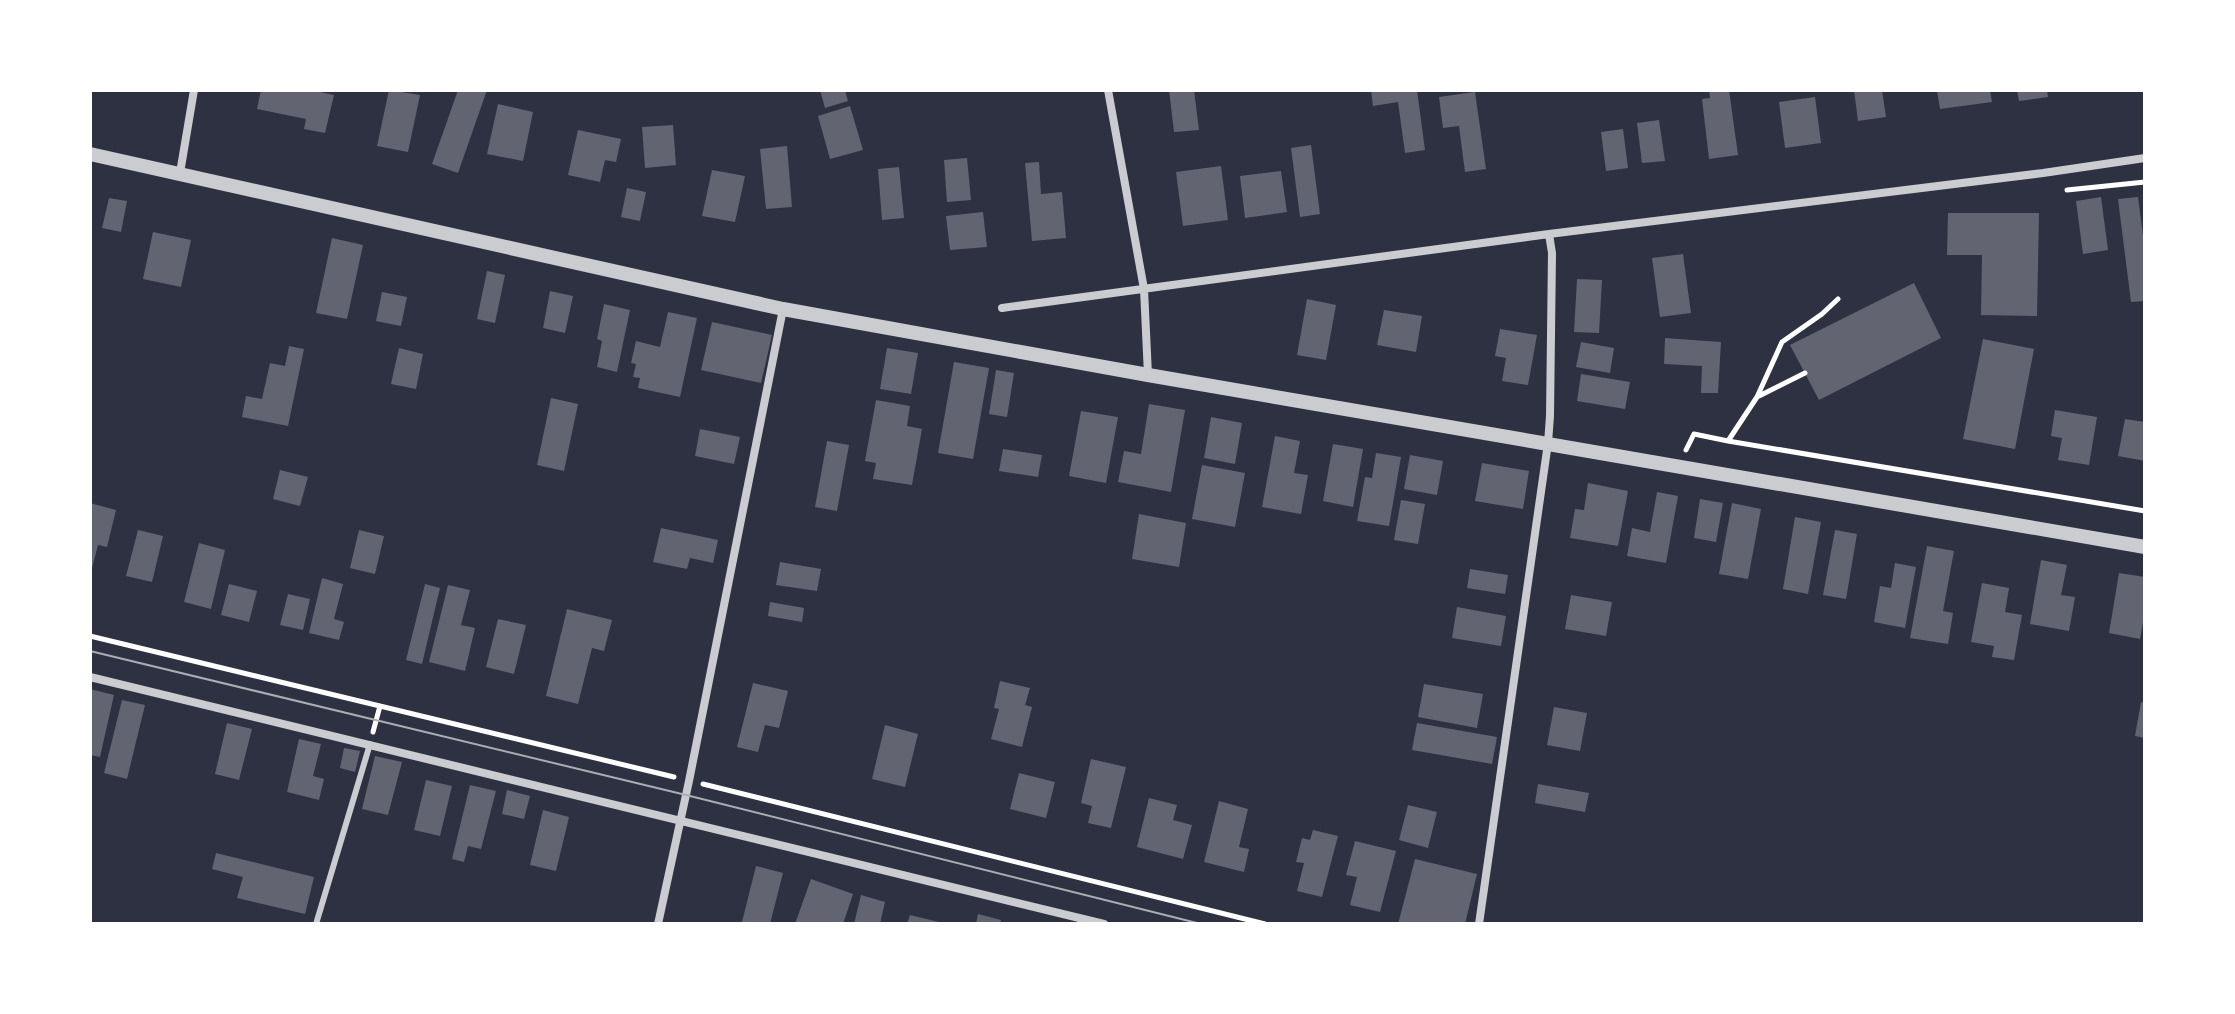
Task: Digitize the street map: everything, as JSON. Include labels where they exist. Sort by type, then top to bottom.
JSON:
[{"type":"street","points":[[180,173],[194,90]]},
{"type":"street","points":[[1108,90],[1144,289],[1148,375]]},
{"type":"street","points":[[90,154],[783,309],[2145,547]]},
{"type":"street","points":[[1002,308],[2145,158]]},
{"type":"street","points":[[1479,924],[1548,443],[1552,268],[1549,234]]},
{"type":"street","points":[[658,924],[783,309]]},
{"type":"street","points":[[90,677],[1104,924]]},
{"type":"lane","points":[[316,924],[370,744]]},
{"type":"path","points":[[1728,441],[1757,397],[1782,342],[1838,299]]},
{"type":"path","points":[[1757,397],[1805,373]]},
{"type":"path","points":[[1686,451],[1694,434],[2145,511]]},
{"type":"path","points":[[90,636],[1265,924]]},
{"type":"path","points":[[370,744],[380,706]]},
{"type":"building","points":[[261,90],[311,90],[334,95],[325,133],[304,129],[306,119],[257,109]]},
{"type":"building","points":[[389,90],[420,95],[408,152],[377,146]]},
{"type":"building","points":[[458,90],[487,90],[458,173],[432,164]]},
{"type":"building","points":[[820,90],[845,90],[848,101],[825,108]]},
{"type":"building","points":[[1169,90],[1194,90],[1199,130],[1174,132]]},
{"type":"building","points":[[1371,90],[1417,90],[1425,150],[1405,153],[1398,102],[1373,106]]},
{"type":"building","points":[[1709,90],[1729,90],[1738,155],[1709,159],[1702,99],[1710,98]]},
{"type":"building","points":[[1854,90],[1882,90],[1886,117],[1858,121]]},
{"type":"building","points":[[1937,90],[1990,90],[1992,102],[1940,109]]},
{"type":"building","points":[[2017,90],[2047,90],[2048,97],[2019,101]]},
{"type":"building","points":[[1475,92],[1486,169],[1465,172],[1459,126],[1443,128],[1439,97]]},
{"type":"building","points":[[1815,97],[1821,143],[1785,148],[1779,102]]},
{"type":"building","points":[[498,104],[533,112],[523,161],[487,154]]},
{"type":"building","points":[[850,106],[863,150],[830,159],[818,116]]},
{"type":"building","points":[[1659,120],[1665,161],[1642,163],[1637,123]]},
{"type":"building","points":[[673,125],[676,165],[645,168],[642,127]]},
{"type":"building","points":[[1623,129],[1628,168],[1606,171],[1601,132]]},
{"type":"building","points":[[578,130],[621,139],[616,162],[605,160],[600,182],[568,175]]},
{"type":"building","points":[[1311,145],[1320,214],[1300,217],[1291,148]]},
{"type":"building","points":[[787,146],[792,207],[766,209],[760,149]]},
{"type":"building","points":[[967,158],[971,200],[947,202],[944,160]]},
{"type":"building","points":[[1039,162],[1041,194],[1062,192],[1066,238],[1032,241],[1025,163]]},
{"type":"building","points":[[1221,166],[1228,220],[1183,226],[1176,172]]},
{"type":"building","points":[[899,167],[904,218],[882,220],[878,169]]},
{"type":"building","points":[[712,170],[745,176],[735,222],[702,216]]},
{"type":"building","points":[[1281,171],[1287,212],[1245,218],[1240,176]]},
{"type":"building","points":[[627,188],[646,192],[640,221],[621,217]]},
{"type":"building","points":[[2101,197],[2108,250],[2083,254],[2076,201]]},
{"type":"building","points":[[2138,197],[2145,251],[2145,301],[2131,302],[2118,199]]},
{"type":"building","points":[[109,198],[127,201],[121,232],[102,228]]},
{"type":"building","points":[[983,212],[987,247],[950,250],[946,216]]},
{"type":"building","points":[[1948,213],[2039,213],[2037,316],[1981,315],[1982,255],[1947,255]]},
{"type":"building","points":[[153,232],[191,240],[181,287],[143,279]]},
{"type":"building","points":[[332,238],[363,245],[347,319],[316,313]]},
{"type":"building","points":[[1683,254],[1691,313],[1660,317],[1652,258]]},
{"type":"building","points":[[487,271],[505,275],[495,323],[477,319]]},
{"type":"building","points":[[1577,279],[1602,280],[1599,333],[1574,332]]},
{"type":"building","points":[[1914,283],[1941,338],[1819,400],[1790,345]]},
{"type":"building","points":[[550,291],[573,296],[565,333],[543,328]]},
{"type":"building","points":[[382,292],[407,297],[401,326],[376,321]]},
{"type":"building","points":[[1307,299],[1336,305],[1326,360],[1297,355]]},
{"type":"building","points":[[604,304],[630,310],[617,372],[597,367],[602,341],[597,339]]},
{"type":"building","points":[[1384,310],[1422,316],[1416,352],[1377,345]]},
{"type":"building","points":[[668,312],[697,318],[680,397],[638,388],[640,378],[633,377],[636,364],[631,363],[636,341],[660,347]]},
{"type":"building","points":[[712,322],[772,335],[761,383],[701,370]]},
{"type":"building","points":[[1500,329],[1537,335],[1528,385],[1502,381],[1506,358],[1495,356]]},
{"type":"building","points":[[1665,338],[1721,342],[1718,393],[1701,393],[1702,366],[1664,364]]},
{"type":"building","points":[[1983,339],[2034,349],[2015,449],[1963,439]]},
{"type":"building","points":[[1581,342],[1614,348],[1610,373],[1576,367]]},
{"type":"building","points":[[289,346],[304,349],[288,426],[242,417],[246,396],[262,399],[270,363],[285,366]]},
{"type":"building","points":[[399,348],[423,354],[416,389],[391,384]]},
{"type":"building","points":[[887,348],[918,353],[911,394],[880,389]]},
{"type":"building","points":[[954,362],[989,368],[973,459],[938,453]]},
{"type":"building","points":[[996,370],[1014,373],[1007,417],[989,414]]},
{"type":"building","points":[[1581,374],[1630,382],[1625,409],[1577,401]]},
{"type":"building","points":[[551,398],[578,404],[564,471],[537,465]]},
{"type":"building","points":[[876,400],[910,406],[907,426],[922,429],[912,485],[873,479],[876,463],[865,461]]},
{"type":"building","points":[[1149,404],[1185,410],[1171,492],[1118,482],[1124,451],[1141,454]]},
{"type":"building","points":[[2055,410],[2097,417],[2089,465],[2058,460],[2062,438],[2051,436]]},
{"type":"building","points":[[1081,411],[1118,417],[1106,483],[1069,476]]},
{"type":"building","points":[[1211,417],[1242,423],[1235,464],[1204,458]]},
{"type":"building","points":[[2125,419],[2145,422],[2145,461],[2118,456]]},
{"type":"building","points":[[700,429],[740,437],[734,464],[695,456]]},
{"type":"building","points":[[1275,436],[1300,441],[1294,473],[1308,475],[1301,514],[1262,507]]},
{"type":"building","points":[[827,441],[849,445],[837,511],[815,507]]},
{"type":"building","points":[[1333,444],[1363,449],[1353,507],[1323,501]]},
{"type":"building","points":[[1003,449],[1042,455],[1038,477],[999,471]]},
{"type":"building","points":[[1376,453],[1401,457],[1389,526],[1357,521],[1365,477],[1372,478]]},
{"type":"building","points":[[1410,455],[1443,461],[1437,495],[1404,489]]},
{"type":"building","points":[[1482,463],[1529,471],[1523,509],[1475,501]]},
{"type":"building","points":[[1202,465],[1245,473],[1235,527],[1192,519]]},
{"type":"building","points":[[280,470],[308,477],[300,506],[273,499]]},
{"type":"building","points":[[1588,483],[1628,491],[1618,546],[1570,538],[1575,509],[1584,510]]},
{"type":"building","points":[[1657,492],[1678,496],[1666,563],[1627,556],[1632,528],[1650,532]]},
{"type":"building","points":[[1700,499],[1723,503],[1716,542],[1694,538]]},
{"type":"building","points":[[1401,500],[1425,504],[1418,544],[1394,540]]},
{"type":"building","points":[[90,503],[116,510],[107,547],[98,545],[91,572]]},
{"type":"building","points":[[1732,503],[1761,509],[1748,579],[1719,574]]},
{"type":"building","points":[[1139,514],[1186,523],[1179,567],[1132,559]]},
{"type":"building","points":[[1795,517],[1821,522],[1808,594],[1783,589]]},
{"type":"building","points":[[661,528],[718,540],[713,563],[690,558],[687,569],[653,562]]},
{"type":"building","points":[[138,530],[163,536],[152,582],[126,576]]},
{"type":"building","points":[[359,530],[384,536],[375,574],[350,568]]},
{"type":"building","points":[[1835,530],[1857,534],[1846,599],[1823,595]]},
{"type":"building","points":[[199,543],[225,550],[211,609],[184,602]]},
{"type":"building","points":[[1927,546],[1954,551],[1943,611],[1953,613],[1948,644],[1910,638]]},
{"type":"building","points":[[2041,560],[2067,565],[2061,595],[2075,597],[2069,631],[2030,624]]},
{"type":"building","points":[[780,562],[821,569],[817,591],[776,585]]},
{"type":"building","points":[[1895,563],[1916,567],[1905,628],[1874,622],[1880,586],[1891,588]]},
{"type":"building","points":[[1470,569],[1508,575],[1505,594],[1467,588]]},
{"type":"building","points":[[2119,573],[2145,577],[2145,611],[2140,639],[2109,633]]},
{"type":"building","points":[[322,578],[343,584],[334,619],[344,622],[339,640],[309,633]]},
{"type":"building","points":[[1982,583],[2009,588],[2005,612],[2022,615],[2014,660],[1992,657],[1994,646],[1971,642]]},
{"type":"building","points":[[229,584],[257,591],[249,622],[221,615]]},
{"type":"building","points":[[425,584],[440,588],[422,664],[406,660]]},
{"type":"building","points":[[448,585],[470,590],[461,625],[475,628],[465,671],[429,662]]},
{"type":"building","points":[[288,594],[310,599],[303,630],[280,625]]},
{"type":"building","points":[[1571,595],[1612,602],[1606,636],[1565,629]]},
{"type":"building","points":[[770,602],[804,608],[802,622],[768,616]]},
{"type":"building","points":[[1457,607],[1506,616],[1501,646],[1452,638]]},
{"type":"building","points":[[567,609],[612,620],[604,651],[592,648],[578,704],[546,696]]},
{"type":"building","points":[[498,619],[526,625],[514,674],[486,667]]},
{"type":"building","points":[[1000,681],[1030,688],[1025,705],[1032,707],[1022,747],[991,739],[999,709],[994,708]]},
{"type":"building","points":[[753,683],[788,691],[779,728],[765,725],[758,752],[737,747]]},
{"type":"building","points":[[1424,684],[1483,694],[1477,728],[1418,717]]},
{"type":"building","points":[[90,689],[114,695],[100,757],[90,755]]},
{"type":"building","points":[[122,700],[145,705],[127,779],[104,773]]},
{"type":"building","points":[[2141,702],[2145,703],[2145,738],[2135,736]]},
{"type":"building","points":[[1554,707],[1587,713],[1580,751],[1547,745]]},
{"type":"building","points":[[227,723],[252,729],[239,780],[215,774]]},
{"type":"building","points":[[1417,723],[1497,737],[1492,764],[1412,750]]},
{"type":"building","points":[[885,725],[918,734],[905,787],[872,779]]},
{"type":"building","points":[[299,739],[321,744],[313,776],[324,779],[319,800],[287,792]]},
{"type":"building","points":[[344,748],[360,751],[355,772],[340,768]]},
{"type":"building","points":[[375,756],[402,762],[388,815],[362,809]]},
{"type":"building","points":[[1091,759],[1126,767],[1111,828],[1088,823],[1092,806],[1081,803]]},
{"type":"building","points":[[1019,773],[1055,782],[1046,818],[1010,809]]},
{"type":"building","points":[[426,780],[452,786],[440,836],[414,830]]},
{"type":"building","points":[[1538,784],[1589,793],[1585,812],[1535,803]]},
{"type":"building","points":[[470,785],[496,791],[481,849],[468,846],[464,862],[452,859]]},
{"type":"building","points":[[507,790],[530,796],[524,819],[502,814]]},
{"type":"building","points":[[1149,798],[1177,805],[1173,820],[1192,825],[1183,859],[1137,847]]},
{"type":"building","points":[[1219,801],[1248,809],[1239,847],[1249,849],[1244,872],[1204,862]]},
{"type":"building","points":[[1408,805],[1437,812],[1428,848],[1399,840]]},
{"type":"building","points":[[543,810],[569,817],[556,871],[530,865]]},
{"type":"building","points":[[1313,830],[1338,836],[1322,897],[1297,891],[1304,863],[1296,862],[1302,838],[1310,840]]},
{"type":"building","points":[[1355,841],[1396,851],[1380,912],[1350,905],[1357,877],[1346,875]]},
{"type":"building","points":[[216,853],[314,877],[305,914],[237,898],[243,877],[212,869]]},
{"type":"building","points":[[1415,859],[1477,874],[1465,924],[1398,924]]},
{"type":"building","points":[[756,866],[783,873],[770,924],[742,922]]},
{"type":"building","points":[[811,879],[853,894],[843,924],[795,924]]},
{"type":"building","points":[[861,895],[885,902],[880,924],[854,924]]},
{"type":"building","points":[[978,914],[1001,920],[1000,924],[976,924]]},
{"type":"building","points":[[910,915],[943,923],[943,924],[907,924]]},
{"type":"tram line","points":[[90,651],[1201,924]]}]
